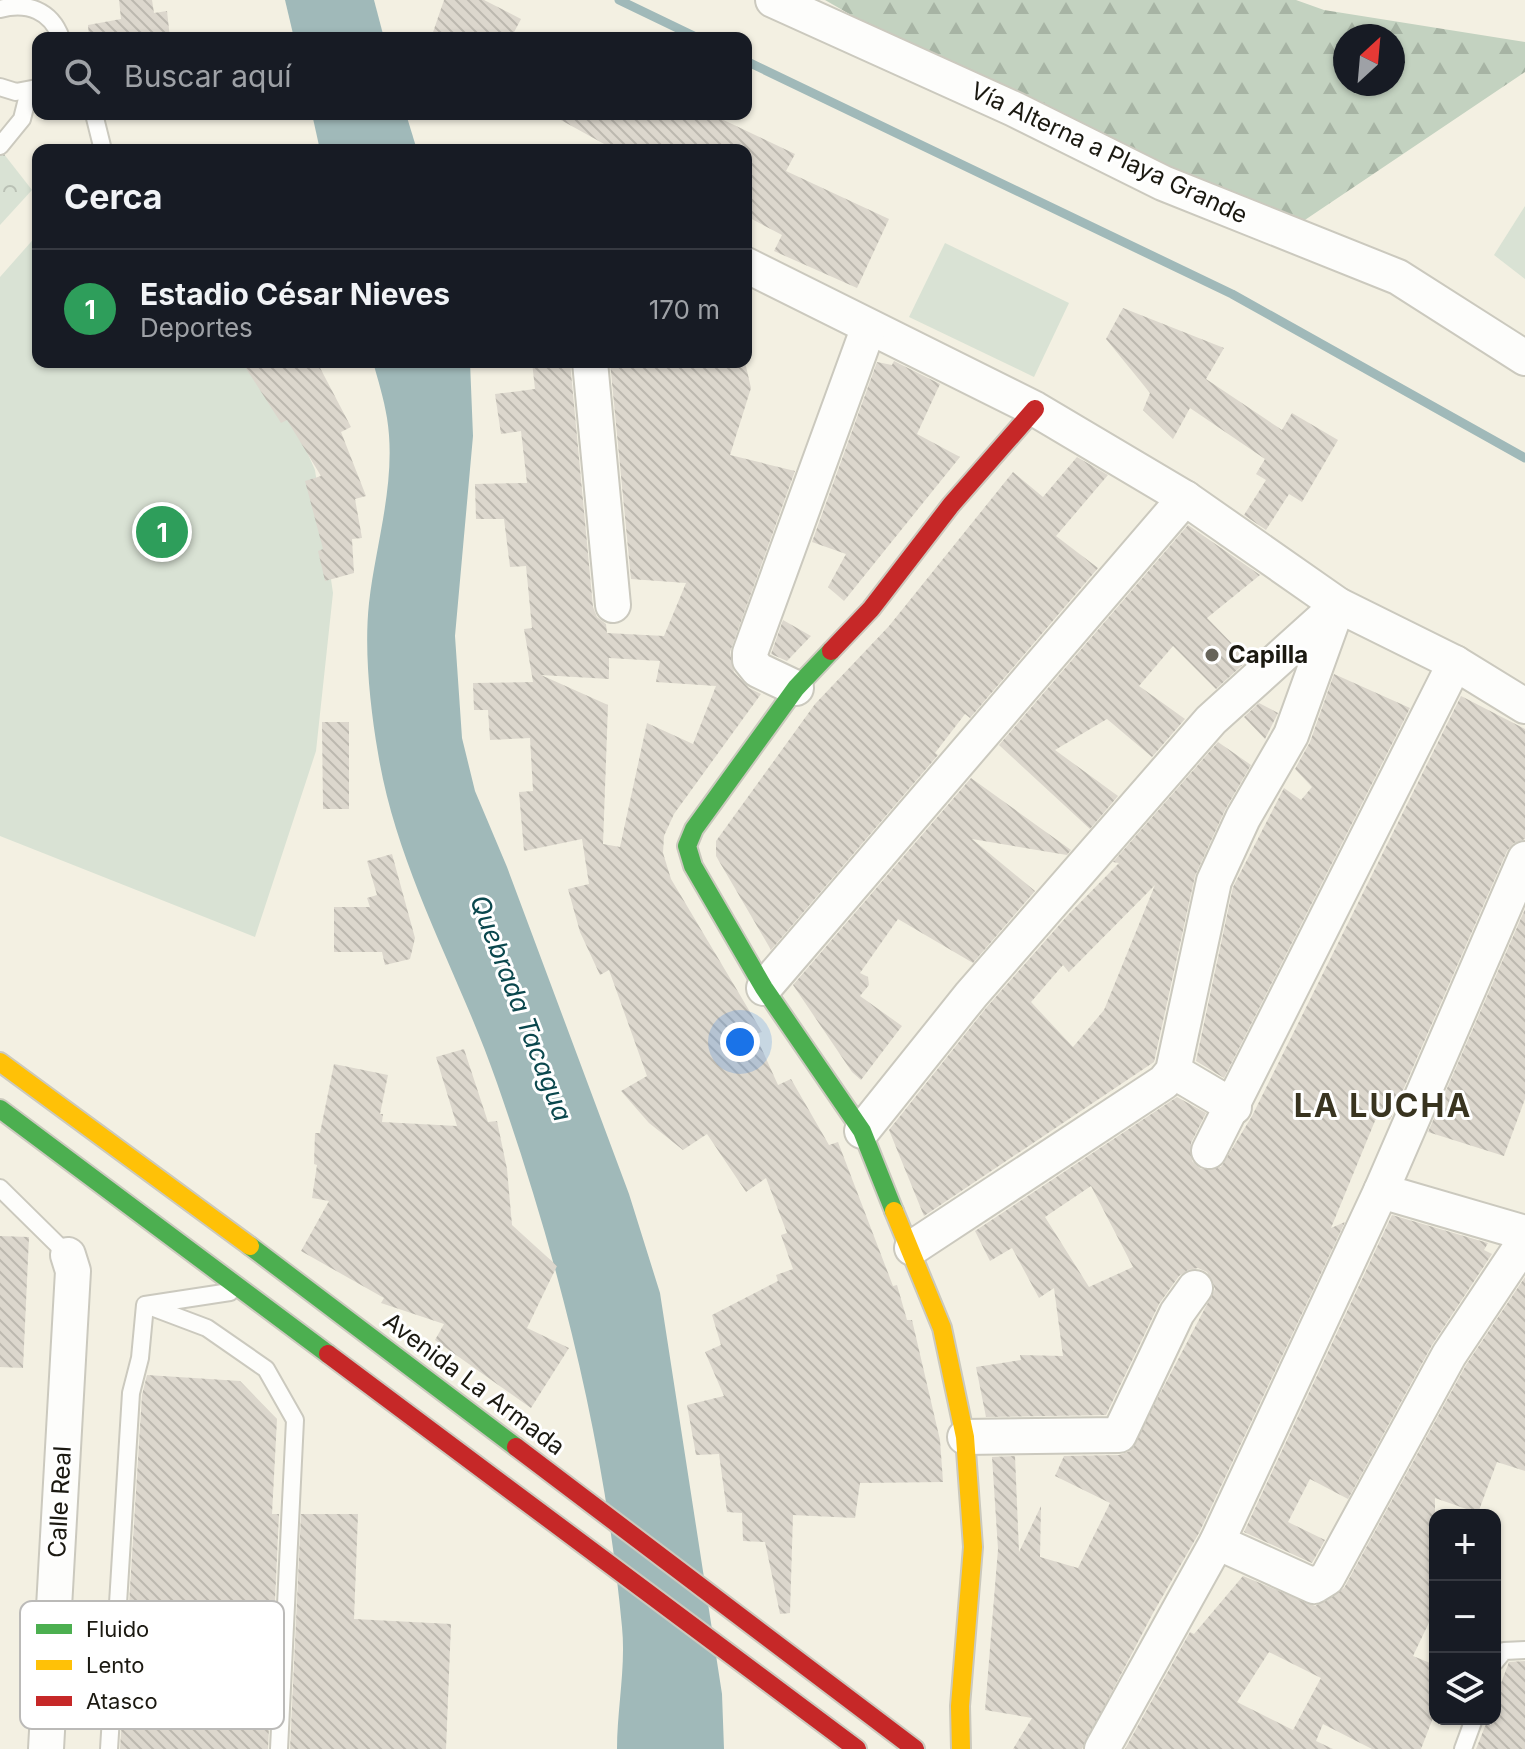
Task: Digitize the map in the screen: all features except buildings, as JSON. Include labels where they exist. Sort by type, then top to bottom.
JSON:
[{"type":"main road","points":[[961,1749],[960,1706],[973,1547],[965,1437],[942,1328],[862,1131],[764,988],[693,866],[687,846],[694,829],[796,688],[871,609],[951,505],[1035,409]]},
{"type":"main road","name":"Avenida La Armada","points":[[0,1062],[322,1300],[914,1748]]},
{"type":"main road","points":[[0,1109],[857,1749]]},
{"type":"street","name":"Vía Alterna a Playa Grande","points":[[773,0],[1014,109],[1163,183],[1398,277],[1525,358]]},
{"type":"street","points":[[752,268],[868,329],[1035,409],[1185,498],[1338,605],[1455,663],[1525,706]]},
{"type":"street","points":[[796,688],[758,670],[750,660],[750,653],[868,329]]},
{"type":"street","points":[[591,368],[613,605]]},
{"type":"street","points":[[764,988],[1185,498]]},
{"type":"street","points":[[912,1248],[1164,1082],[1173,1071],[1214,881],[1243,818],[1291,735],[1338,605]]},
{"type":"street","points":[[862,1131],[971,995],[1211,720],[1338,605]]},
{"type":"street","points":[[1209,1151],[1234,1107],[1455,663]]},
{"type":"street","points":[[1102,1749],[1217,1542],[1381,1191],[1525,859]]},
{"type":"street","points":[[1173,1071],[1234,1107]]},
{"type":"street","points":[[1381,1191],[1525,1233]]},
{"type":"street","points":[[1217,1542],[1298,1581],[1314,1586],[1327,1578],[1449,1355],[1525,1241]]},
{"type":"street","name":"Calle Real","points":[[54,1601],[73,1271],[68,1255]]},
{"type":"street","points":[[965,1437],[1119,1435],[1177,1313],[1195,1288]]},
{"type":"street","name":"Calle Real","points":[[46,1749],[47,1729]]},
{"type":"lane","points":[[10,5],[42,12],[53,21],[58,32]]},
{"type":"lane","points":[[0,87],[32,89]]},
{"type":"lane","points":[[0,146],[22,119],[32,92]]},
{"type":"lane","points":[[96,120],[102,144]]},
{"type":"lane","points":[[0,1188],[68,1255]]},
{"type":"lane","points":[[145,1305],[240,1290]]},
{"type":"lane","points":[[118,1601],[131,1393],[140,1358],[145,1305]]},
{"type":"lane","points":[[145,1305],[207,1328],[266,1369],[295,1420],[284,1646]]},
{"type":"lane","points":[[1501,1655],[1504,1651],[1525,1650]]},
{"type":"lane","points":[[1463,1749],[1472,1725]]},
{"type":"lane","points":[[109,1749],[110,1729]]},
{"type":"lane","points":[[279,1749],[280,1729]]},
{"type":"green space","points":[[825,0],[1296,0],[1324,10],[1525,42],[1525,72],[1287,232],[1014,109]]},
{"type":"green space","points":[[0,149],[32,190],[0,225]]},
{"type":"green space","points":[[1525,206],[1525,279],[1494,255]]},
{"type":"green space","points":[[32,241],[32,368],[270,368],[315,470],[333,593],[316,751],[255,937],[0,836],[0,277]]},
{"type":"green space","points":[[945,243],[1069,303],[1034,377],[909,317]]},
{"type":"water","points":[[285,0],[374,0],[382,32],[293,32]]},
{"type":"water","points":[[313,120],[408,120],[415,144],[319,144]]},
{"type":"water","name":"Quebrada Tacagua","points":[[375,368],[470,368],[473,436],[455,636],[462,738],[475,791],[507,867],[629,1194],[660,1293],[722,1694],[724,1749],[617,1749],[622,1627],[604,1489],[576,1351],[519,1149],[482,1042],[430,921],[399,838],[378,753],[367,640],[372,580],[388,488],[386,411]]},
{"type":"waterway","points":[[619,0],[686,32]]},
{"type":"waterway","points":[[752,64],[1232,294],[1525,458]]},
{"type":"traffic: fast","points":[[831,651],[796,688],[694,829],[687,846],[693,866],[764,988],[862,1131],[894,1211]]},
{"type":"traffic: fast","points":[[0,1109],[328,1354]]},
{"type":"traffic: fast","points":[[250,1246],[516,1447]]},
{"type":"traffic: slow","points":[[0,1062],[250,1246]]},
{"type":"traffic: slow","points":[[894,1211],[942,1328],[965,1437],[973,1547],[960,1706],[961,1749]]},
{"type":"traffic: jam","points":[[831,651],[871,609],[951,505],[1035,409]]},
{"type":"traffic: jam","points":[[328,1354],[857,1749]]},
{"type":"traffic: jam","points":[[516,1447],[915,1749]]},
{"type":"place","name":"Estadio César Nieves","points":[[162,532]]},
{"type":"place","name":"Capilla","points":[[1212,655]]},
{"type":"district","name":"LA LUCHA","points":[[1383,1106]]}]
